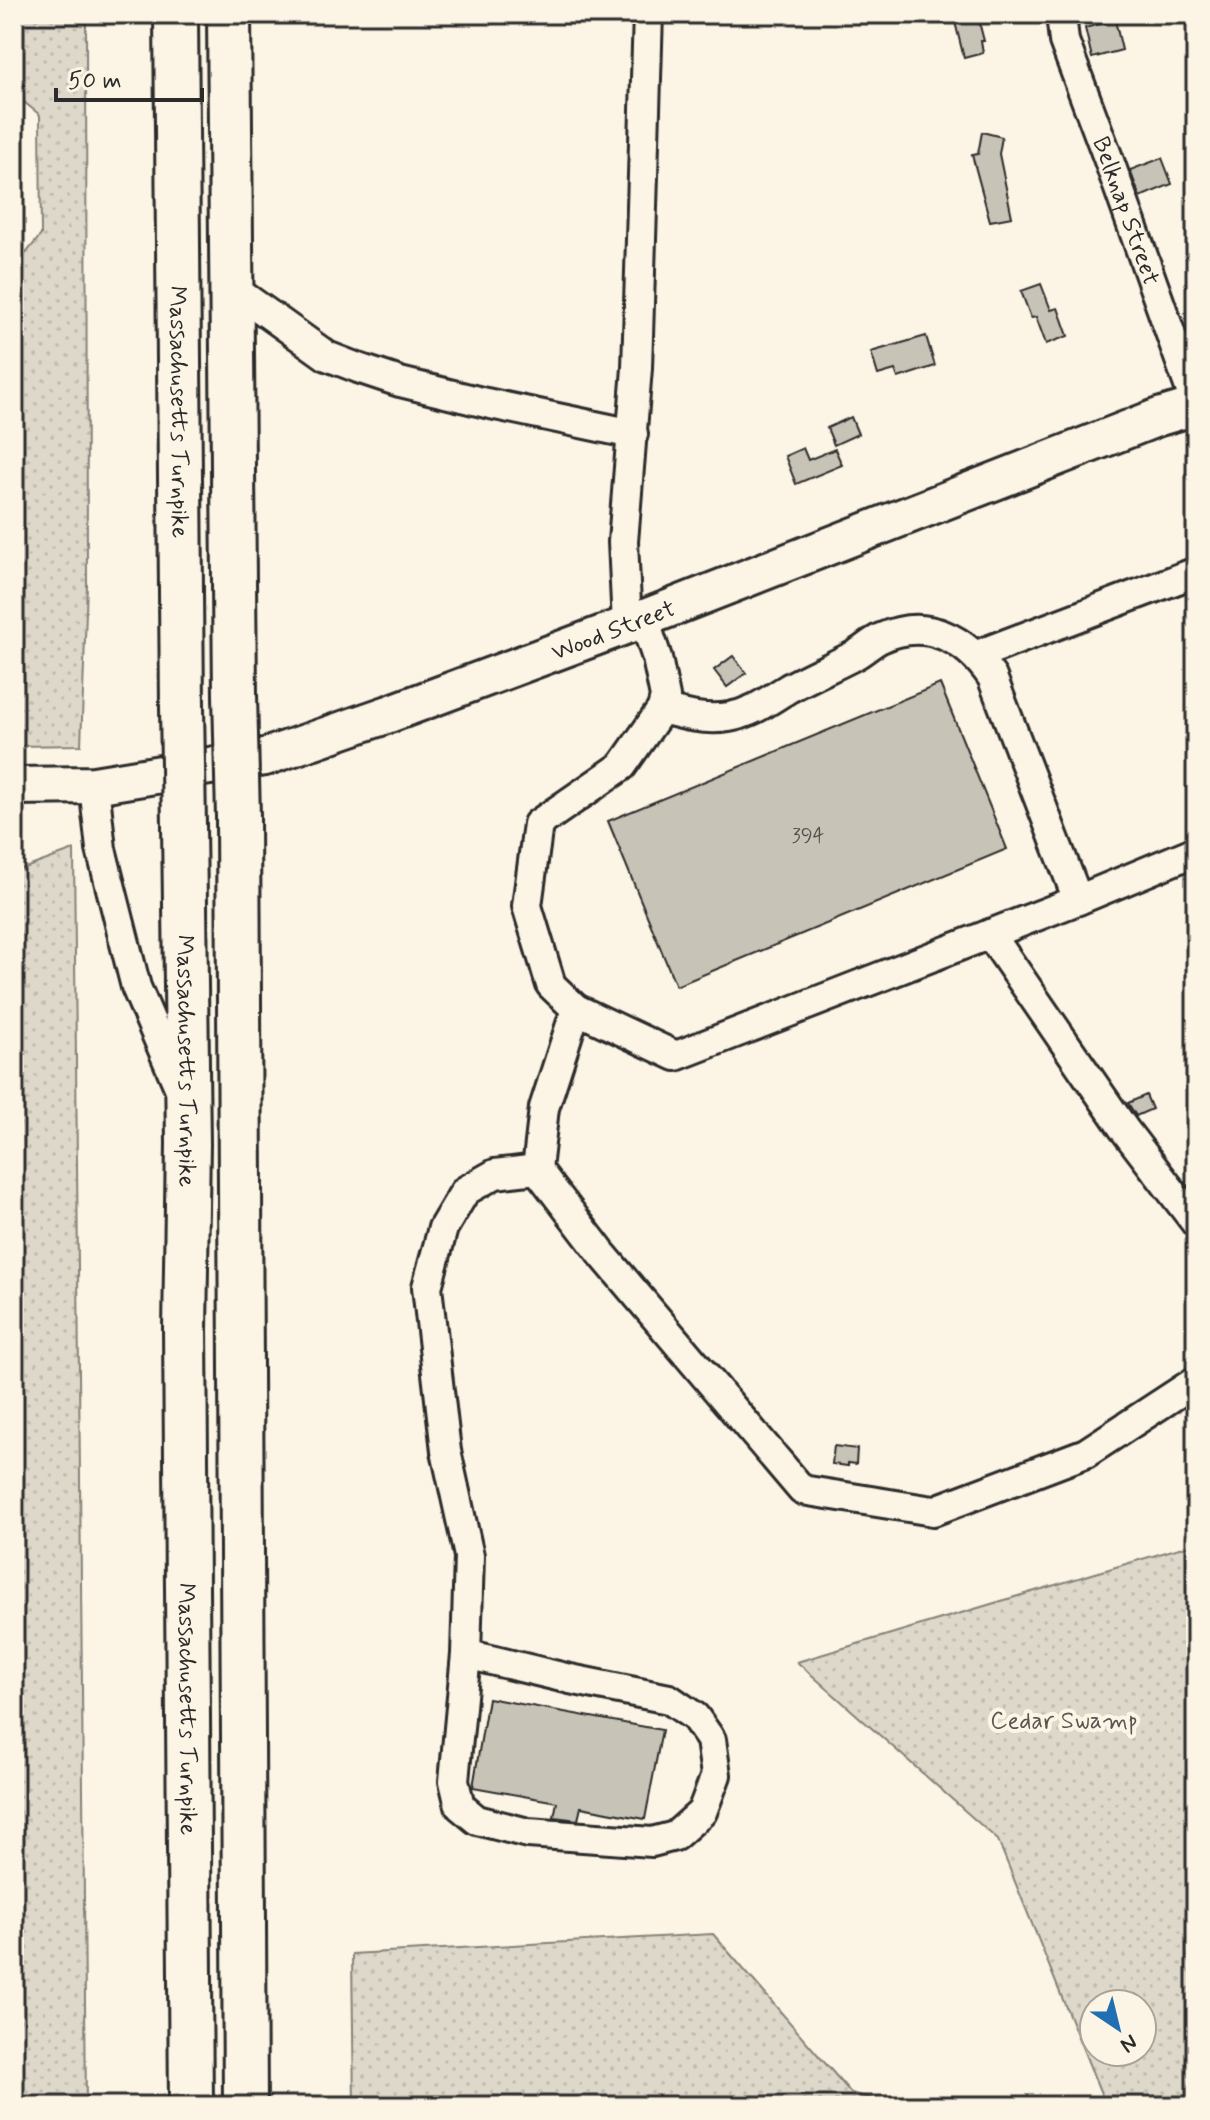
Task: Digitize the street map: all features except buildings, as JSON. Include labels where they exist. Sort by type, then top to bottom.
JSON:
[{"type":"highway","name":"Massachusetts Turnpike","points":[[176,14],[187,1107],[185,1329],[191,2106]]},
{"type":"highway","points":[[229,14],[238,817],[245,2106]]},
{"type":"main road","name":"Wood Street","points":[[14,786],[94,785],[265,757],[636,622],[1159,417],[1196,406]]},
{"type":"street","points":[[648,14],[637,368],[623,542],[636,622],[657,658],[665,697],[662,709],[622,766],[538,824],[527,906],[551,985],[576,1009],[676,1056],[1196,851]]},
{"type":"street","name":"Belknap Street","points":[[1061,14],[1064,41],[1196,406]]},
{"type":"street","points":[[232,288],[327,356],[358,368],[400,382],[486,403],[633,434]]},
{"type":"street","points":[[977,655],[1196,572]]},
{"type":"street","points":[[662,709],[695,718],[728,717],[761,707],[789,688],[859,653],[881,638],[906,631],[932,631],[956,640],[977,655],[992,677],[1078,900]]},
{"type":"street","points":[[94,785],[101,849],[136,987],[187,1107]]},
{"type":"street","points":[[990,934],[1124,1129],[1196,1223]]},
{"type":"street","points":[[576,1009],[544,1108],[537,1169],[602,1254],[802,1490],[933,1511],[1086,1453],[1196,1381]]},
{"type":"street","points":[[466,1654],[669,1699],[695,1717],[711,1740],[716,1775],[702,1812],[675,1836],[652,1842],[528,1833],[477,1820],[460,1806],[454,1781],[466,1654],[469,1556],[446,1451],[427,1287],[443,1228],[465,1191],[495,1174],[537,1169]]},
{"type":"green space","points":[[14,14],[86,14],[87,585],[81,745],[14,746],[14,268],[41,235],[40,115],[14,94]]},
{"type":"green space","points":[[74,850],[86,2106],[14,2106],[14,872]]},
{"type":"green space","name":"Cedar Swamp","points":[[1196,1543],[1196,2106],[1106,2106],[1091,2068],[1158,2068],[1158,1988],[1078,1988],[1078,2037],[998,1840],[797,1662]]},
{"type":"green space","points":[[713,1934],[851,2093],[900,2106],[354,2106],[352,1954]]}]
